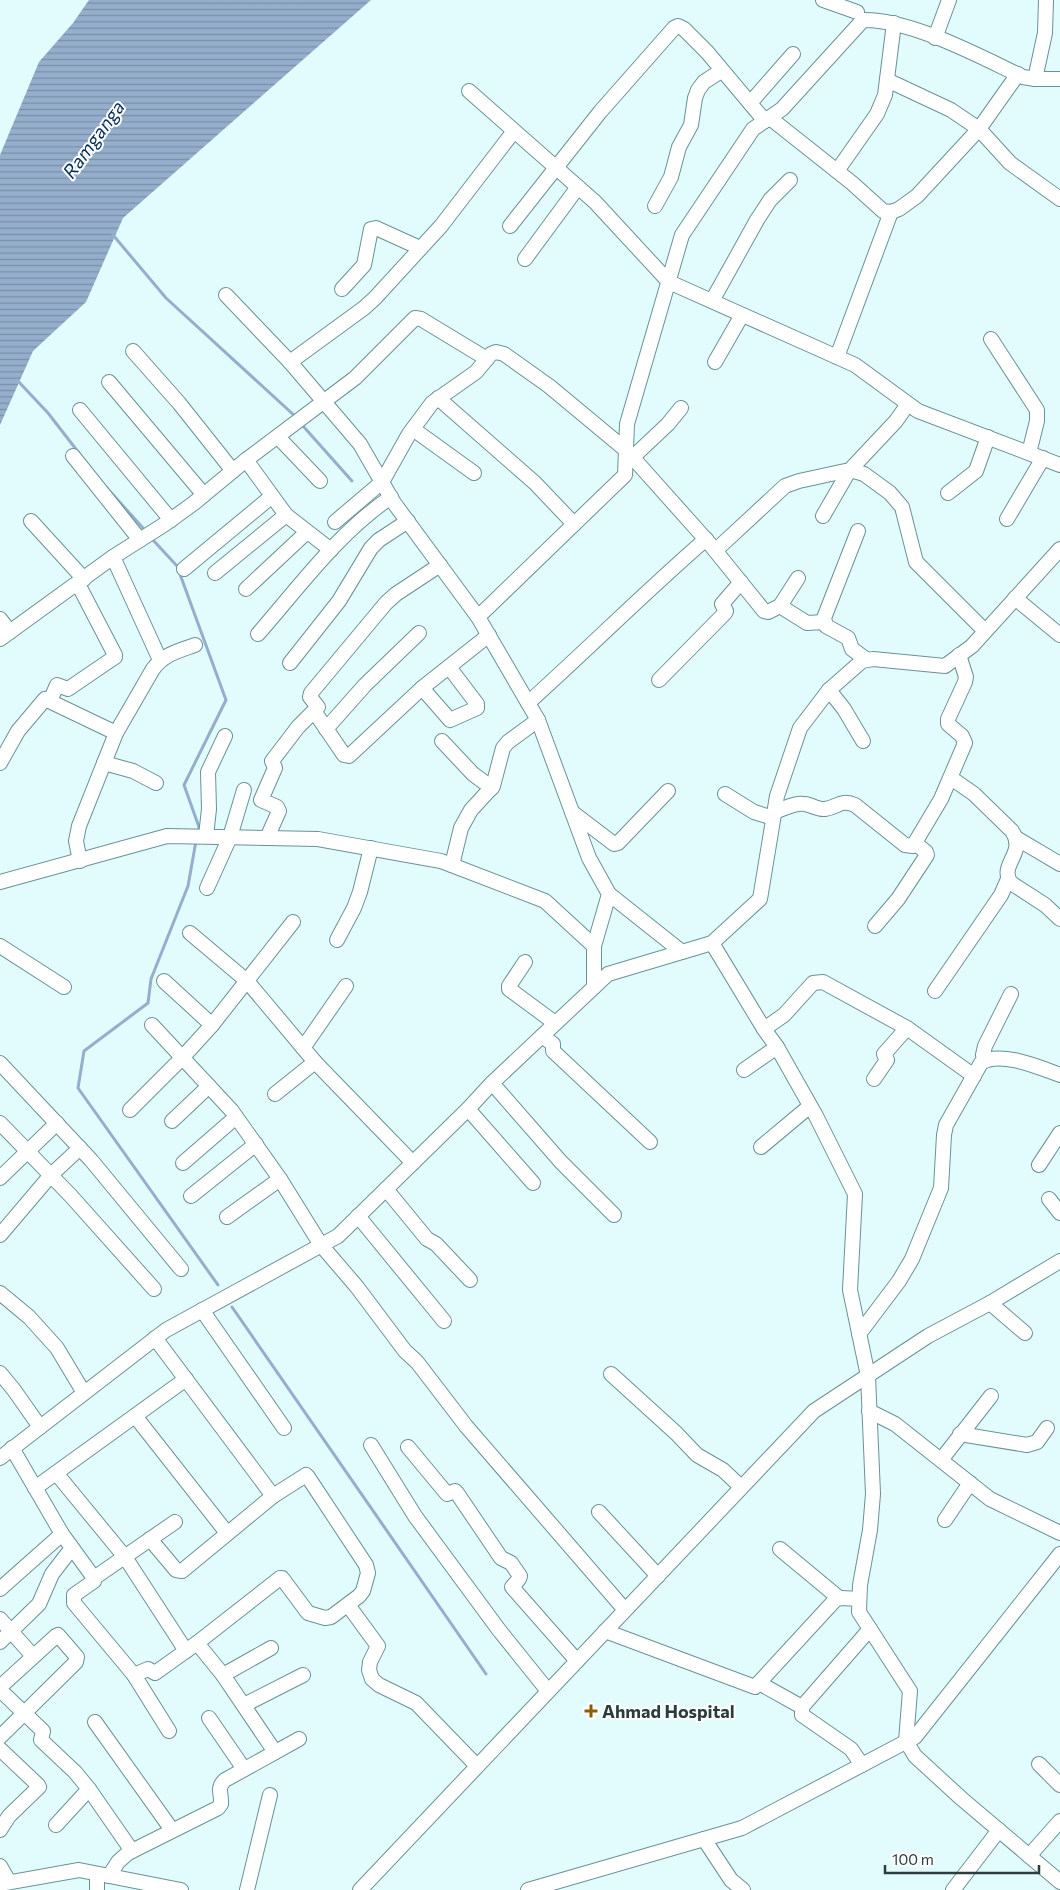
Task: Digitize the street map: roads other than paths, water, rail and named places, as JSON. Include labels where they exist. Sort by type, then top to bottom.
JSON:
[{"type":"street","points":[[823,0],[935,38],[1018,74],[1035,79],[1060,79]]},
{"type":"street","points":[[935,38],[949,0]]},
{"type":"street","points":[[1035,79],[1045,33],[1046,0]]},
{"type":"street","points":[[478,617],[625,475],[629,454],[627,424],[682,235],[753,130],[782,109],[857,11]]},
{"type":"street","points":[[837,171],[877,114],[887,80],[894,23]]},
{"type":"street","points":[[510,226],[611,99],[674,28],[678,26],[684,29],[707,52],[721,71],[767,119],[837,171],[880,208],[891,212],[907,205],[917,196],[979,129],[1018,74]]},
{"type":"street","points":[[750,103],[793,54]]},
{"type":"street","points":[[654,206],[671,177],[679,148],[691,125],[698,90],[704,82],[721,71]]},
{"type":"street","points":[[887,80],[951,110],[979,129],[1010,163],[1060,199]]},
{"type":"street","points":[[469,91],[595,202],[669,282],[855,365],[918,411],[1060,464]]},
{"type":"street","points":[[290,362],[364,308],[441,226],[514,131]]},
{"type":"street","points":[[712,301],[770,200],[790,180]]},
{"type":"street","points":[[524,259],[578,187]]},
{"type":"street","points":[[837,357],[891,212]]},
{"type":"street","points":[[342,290],[364,265],[371,230],[376,228],[420,248]]},
{"type":"street","points":[[226,295],[290,362],[360,444],[408,521],[478,617],[538,720],[589,858],[609,894],[682,952]]},
{"type":"street","points":[[715,362],[742,315]]},
{"type":"street","points":[[0,619],[5,635],[113,557],[171,520],[246,460],[355,378],[415,318],[421,319],[487,359]]},
{"type":"street","points":[[991,339],[1037,410],[1037,421],[1029,453]]},
{"type":"street","points":[[133,351],[180,403],[234,471]]},
{"type":"street","points":[[335,522],[382,482],[413,429],[427,409],[438,398],[476,372],[493,353],[504,354],[549,386],[629,454],[716,550],[764,611],[768,612],[780,606],[798,578]]},
{"type":"street","points":[[109,382],[204,495]]},
{"type":"street","points":[[438,398],[535,483],[574,524]]},
{"type":"street","points":[[823,516],[849,471],[896,421],[908,404]]},
{"type":"street","points":[[629,454],[668,424],[681,408]]},
{"type":"street","points":[[80,410],[171,520]]},
{"type":"street","points":[[413,429],[474,473]]},
{"type":"street","points":[[278,437],[320,481]]},
{"type":"street","points":[[948,493],[976,471],[988,437]]},
{"type":"street","points":[[72,456],[140,540]]},
{"type":"street","points":[[1007,519],[1043,458]]},
{"type":"street","points":[[246,460],[286,515],[330,550]]},
{"type":"street","points":[[716,550],[785,486],[799,481],[849,471],[864,474],[896,497],[902,507],[916,562],[985,631]]},
{"type":"street","points":[[258,634],[330,550],[368,513],[391,496]]},
{"type":"street","points":[[184,569],[272,497]]},
{"type":"street","points":[[215,573],[286,515]]},
{"type":"street","points":[[31,521],[81,581],[115,657],[68,689],[57,685],[50,701]]},
{"type":"street","points":[[290,663],[339,601],[371,548],[379,540],[408,521]]},
{"type":"street","points":[[858,531],[824,622],[826,626],[848,638],[852,649],[867,660]]},
{"type":"street","points":[[246,590],[307,532]]},
{"type":"street","points":[[528,703],[593,644],[641,596],[706,539]]},
{"type":"street","points":[[0,1458],[166,1330],[338,1236],[468,1109],[492,1083],[608,974],[712,943],[760,899],[777,796],[800,728],[829,690],[862,661],[873,659],[945,666],[972,646],[1060,549]]},
{"type":"street","points":[[113,557],[160,660]]},
{"type":"street","points":[[267,838],[279,810],[277,807],[262,801],[261,798],[275,768],[272,760],[298,727],[318,707],[310,697],[311,693],[356,637],[396,594],[440,565]]},
{"type":"street","points":[[659,680],[726,612],[722,604],[741,582]]},
{"type":"street","points":[[1015,598],[1060,635]]},
{"type":"street","points":[[780,606],[807,623],[824,622]]},
{"type":"street","points":[[326,729],[365,686],[419,633]]},
{"type":"street","points":[[314,711],[344,755],[349,756],[422,688],[489,635]]},
{"type":"street","points":[[80,861],[76,841],[77,833],[116,733],[160,660],[169,654],[195,645]]},
{"type":"street","points":[[724,794],[754,812],[774,815],[802,803],[822,809],[850,802],[909,847],[915,843],[951,778],[965,743],[962,736],[948,724],[948,719],[966,677],[959,655]]},
{"type":"street","points":[[422,688],[450,720],[477,708],[477,704],[449,667]]},
{"type":"street","points":[[829,690],[844,709],[863,741]]},
{"type":"street","points":[[0,763],[18,732],[44,700],[50,701],[116,733]]},
{"type":"street","points":[[452,865],[461,828],[466,818],[492,788],[503,748],[508,742],[538,720]]},
{"type":"street","points":[[203,836],[209,809],[208,772],[224,736]]},
{"type":"street","points":[[442,741],[473,774],[492,788]]},
{"type":"street","points":[[104,764],[133,771],[156,783]]},
{"type":"street","points":[[951,778],[974,794],[1012,831],[1016,838],[1060,864]]},
{"type":"street","points":[[207,888],[230,837],[244,790]]},
{"type":"street","points":[[572,812],[614,844],[627,834],[668,791]]},
{"type":"street","points":[[0,882],[168,836],[318,839],[441,861],[545,901],[594,946]]},
{"type":"street","points":[[935,991],[1001,895],[1008,879],[1008,870],[1016,848],[1016,838]]},
{"type":"street","points":[[875,926],[898,899],[927,855],[915,843]]},
{"type":"street","points":[[337,940],[354,908],[360,892],[371,848]]},
{"type":"street","points":[[1008,879],[1045,905],[1060,919]]},
{"type":"street","points":[[594,987],[594,946],[609,894]]},
{"type":"street","points":[[130,1110],[212,1025],[293,922]]},
{"type":"street","points":[[190,933],[247,981],[315,1062],[413,1163]]},
{"type":"street","points":[[712,943],[777,1047],[855,1194],[850,1290],[868,1376],[873,1494],[870,1530],[860,1585],[859,1612],[910,1691],[906,1741],[915,1756],[1060,1882]]},
{"type":"street","points":[[0,946],[64,986]]},
{"type":"street","points":[[524,962],[509,989],[555,1023]]},
{"type":"street","points":[[164,981],[212,1025]]},
{"type":"street","points":[[764,1029],[784,1015],[813,983],[822,982],[907,1028],[974,1076]]},
{"type":"street","points":[[303,1048],[346,986]]},
{"type":"street","points":[[985,1060],[983,1050],[1011,994]]},
{"type":"street","points":[[152,1025],[236,1117],[280,1178],[321,1245],[357,1286],[466,1426],[625,1610]]},
{"type":"street","points":[[874,1079],[887,1060],[884,1054],[907,1028]]},
{"type":"street","points":[[542,1036],[554,1044],[553,1051],[650,1142]]},
{"type":"street","points":[[744,1070],[777,1047]]},
{"type":"street","points":[[859,1334],[899,1281],[912,1259],[941,1188],[946,1125],[981,1063],[990,1059],[1019,1060],[1060,1075]]},
{"type":"street","points":[[275,1094],[315,1062]]},
{"type":"street","points":[[0,1063],[80,1148],[181,1269]]},
{"type":"street","points":[[492,1083],[561,1162],[614,1215]]},
{"type":"street","points":[[172,1121],[209,1086]]},
{"type":"street","points":[[761,1147],[810,1106]]},
{"type":"street","points":[[468,1109],[532,1183]]},
{"type":"street","points":[[183,1163],[236,1117]]},
{"type":"street","points":[[0,1123],[71,1196],[154,1289]]},
{"type":"street","points":[[0,1178],[57,1123]]},
{"type":"street","points":[[1039,1165],[1060,1133]]},
{"type":"street","points":[[191,1196],[256,1144]]},
{"type":"street","points":[[0,1234],[50,1175],[80,1148]]},
{"type":"street","points":[[227,1217],[280,1178]]},
{"type":"street","points":[[386,1189],[427,1239],[436,1244],[470,1280]]},
{"type":"street","points":[[1049,1199],[1060,1213]]},
{"type":"street","points":[[358,1216],[444,1321]]},
{"type":"street","points":[[360,1890],[814,1410],[928,1336],[990,1303],[1060,1261]]},
{"type":"street","points":[[0,1293],[29,1318],[57,1348],[84,1393]]},
{"type":"street","points":[[990,1303],[1024,1333]]},
{"type":"street","points":[[202,1310],[284,1428]]},
{"type":"street","points":[[155,1338],[273,1496]]},
{"type":"street","points":[[0,1373],[40,1427]]},
{"type":"street","points":[[611,1374],[697,1454],[723,1470],[741,1487]]},
{"type":"street","points":[[35,1488],[186,1379]]},
{"type":"street","points":[[941,1460],[990,1396]]},
{"type":"street","points":[[869,1411],[895,1424],[990,1499],[1009,1510],[1060,1533]]},
{"type":"street","points":[[135,1416],[227,1533]]},
{"type":"street","points":[[960,1434],[1027,1445],[1036,1442],[1048,1428]]},
{"type":"street","points":[[371,1446],[421,1524],[494,1623],[548,1691]]},
{"type":"street","points":[[408,1447],[447,1494],[454,1491],[457,1492],[501,1558],[511,1563],[520,1576],[520,1579],[512,1586],[577,1661]]},
{"type":"street","points":[[12,1448],[62,1534],[94,1578]]},
{"type":"street","points":[[56,1473],[125,1557],[192,1647],[223,1675],[275,1752]]},
{"type":"street","points":[[134,1675],[148,1668],[155,1673],[192,1647],[281,1578],[308,1613],[313,1616],[331,1617],[363,1591],[368,1568],[308,1477],[303,1476],[273,1496],[182,1572],[176,1570],[150,1540]]},
{"type":"street","points":[[945,1520],[970,1483]]},
{"type":"street","points":[[599,1512],[658,1576]]},
{"type":"street","points":[[169,1731],[134,1675],[73,1600],[74,1595],[94,1581],[94,1578],[175,1522]]},
{"type":"street","points":[[0,1589],[62,1534]]},
{"type":"street","points":[[0,1642],[39,1604],[52,1574],[72,1548]]},
{"type":"street","points":[[780,1549],[839,1598],[860,1598]]},
{"type":"street","points":[[528,1890],[742,1828],[915,1737],[1060,1554]]},
{"type":"street","points":[[605,1630],[755,1688],[839,1598]]},
{"type":"street","points":[[348,1605],[378,1646],[368,1670],[372,1679],[380,1685],[416,1702],[477,1766]]},
{"type":"street","points":[[0,1619],[33,1656]]},
{"type":"street","points":[[862,1765],[851,1749],[802,1715],[802,1707],[870,1629]]},
{"type":"street","points":[[0,1737],[23,1713],[77,1660],[77,1657],[57,1635],[1,1685],[23,1713],[43,1732],[41,1740],[75,1772],[89,1789],[132,1851]]},
{"type":"street","points":[[223,1675],[271,1648]]},
{"type":"street","points":[[244,1705],[303,1675]]},
{"type":"street","points":[[759,1684],[802,1707]]},
{"type":"street","points":[[209,1718],[244,1769]]},
{"type":"street","points":[[95,1722],[172,1830]]},
{"type":"street","points":[[97,1890],[103,1875],[132,1851],[218,1808],[221,1804],[220,1784],[299,1739]]},
{"type":"street","points":[[0,1749],[38,1787],[9,1816],[0,1830]]},
{"type":"street","points":[[1039,1764],[1060,1784]]},
{"type":"street","points":[[56,1825],[89,1789]]},
{"type":"street","points":[[247,1890],[270,1795]]},
{"type":"street","points":[[1029,1856],[1060,1821]]},
{"type":"street","points":[[953,1890],[999,1830]]},
{"type":"street","points":[[704,1840],[731,1880],[743,1890]]},
{"type":"street","points":[[0,1866],[4,1883],[79,1870],[181,1890]]},
{"type":"water","name":"Ramganga","points":[[89,0],[371,0],[123,218],[86,302],[33,351],[0,425],[0,155],[39,62],[73,23]]},
{"type":"waterway","points":[[113,235],[166,298],[296,417]]},
{"type":"waterway","points":[[17,380],[48,413],[79,453]]},
{"type":"waterway","points":[[303,426],[352,481]]},
{"type":"waterway","points":[[106,487],[143,528]]},
{"type":"waterway","points":[[153,540],[177,566],[226,700],[184,785],[199,827],[198,833]]},
{"type":"waterway","points":[[196,841],[188,886],[151,979],[148,1003],[84,1051],[78,1088],[218,1285]]},
{"type":"waterway","points":[[232,1307],[486,1674]]},
{"type":"place","name":"Ahmad Hospital","points":[[591,1711]]}]
